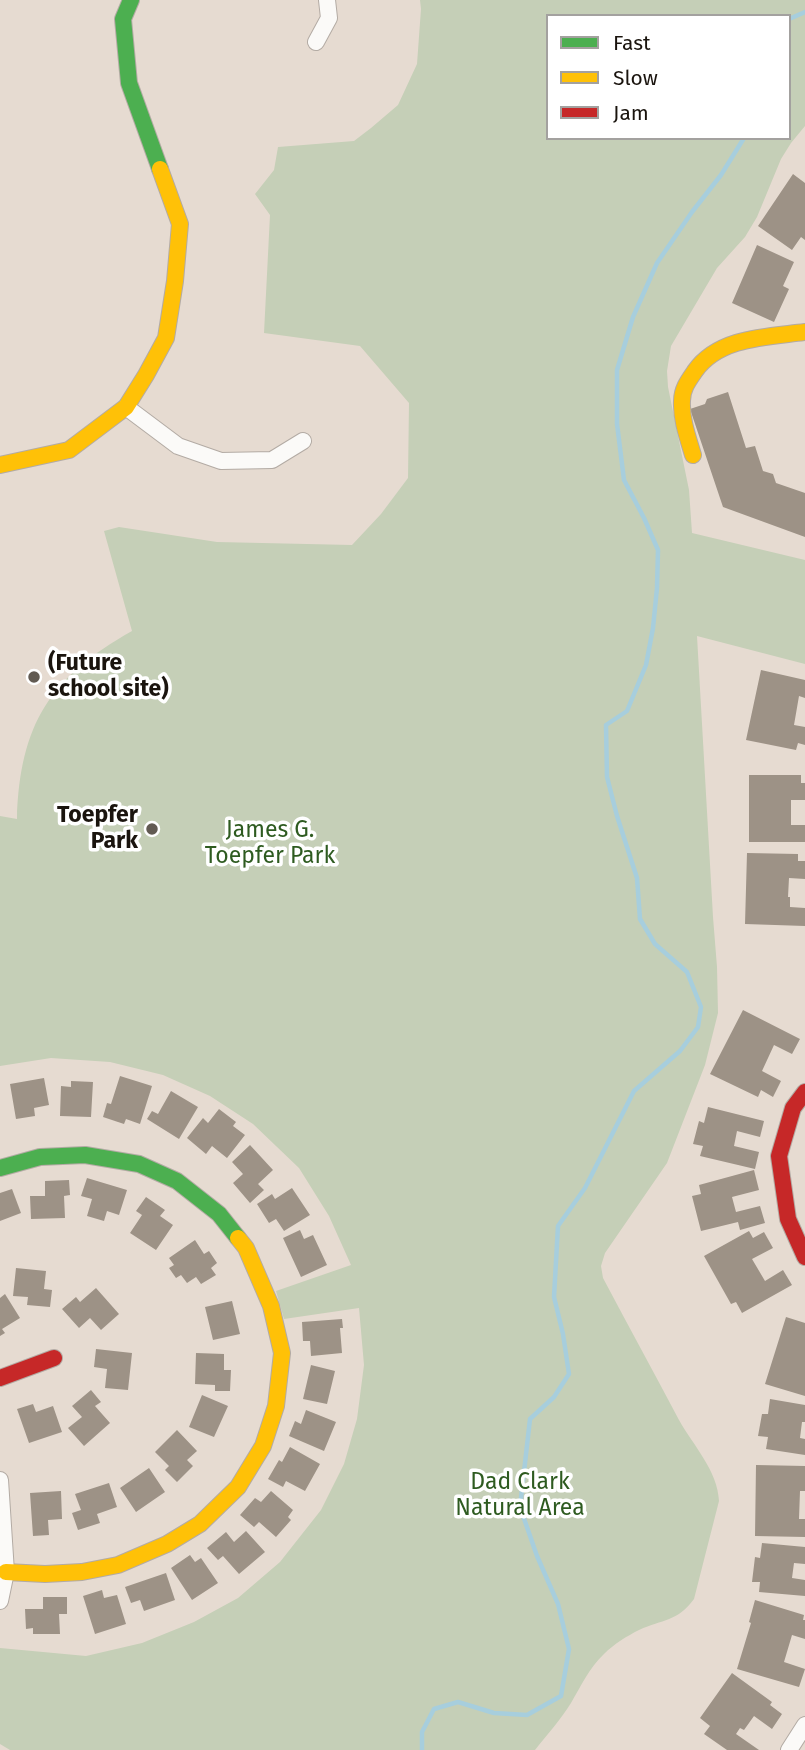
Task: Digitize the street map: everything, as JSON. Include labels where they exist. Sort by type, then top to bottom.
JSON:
[{"type":"street","points":[[0,465],[68,450],[126,407],[166,338],[180,224],[129,83],[123,19],[131,0]]},
{"type":"street","points":[[316,42],[329,18],[327,0]]},
{"type":"street","points":[[693,455],[683,415],[682,392],[696,367],[718,349],[739,341],[805,332]]},
{"type":"street","points":[[126,407],[178,446],[221,461],[272,460],[303,442]]},
{"type":"street","points":[[805,1092],[793,1108],[779,1156],[788,1219],[805,1257]]},
{"type":"street","points":[[0,1168],[40,1157],[85,1155],[139,1164],[177,1181],[219,1214],[246,1248],[271,1307],[282,1353],[276,1406],[263,1446],[238,1487],[200,1524],[167,1544],[118,1565],[82,1573],[6,1572]]},
{"type":"street","points":[[0,1378],[54,1358]]},
{"type":"street","points":[[0,1480],[6,1572],[0,1601]]},
{"type":"street","points":[[789,1750],[805,1726]]},
{"type":"green space","name":"Dad Clark Natural Area","points":[[420,0],[805,0],[805,126],[781,159],[757,217],[745,237],[717,268],[671,346],[667,371],[689,490],[692,533],[805,560],[805,664],[697,636],[718,1013],[705,1065],[667,1163],[605,1253],[601,1266],[603,1278],[679,1420],[710,1469],[719,1501],[694,1599],[682,1612],[634,1632],[604,1654],[590,1671],[563,1715],[535,1750],[10,1750],[0,1744],[0,1648],[86,1656],[142,1643],[194,1622],[238,1598],[280,1562],[321,1510],[344,1464],[357,1419],[364,1365],[359,1308],[284,1319],[276,1291],[351,1265],[329,1216],[299,1168],[253,1124],[210,1096],[163,1075],[110,1062],[51,1058],[0,1066],[0,816],[17,819],[19,786],[25,756],[33,730],[45,707],[60,686],[80,666],[132,631],[104,531],[119,527],[217,542],[352,545],[381,514],[408,478],[409,403],[360,346],[264,333],[270,215],[255,194],[274,170],[278,147],[354,141],[398,105],[417,64]]},
{"type":"building","points":[[793,174],[805,183],[805,240],[801,237],[792,250],[758,226]]},
{"type":"building","points":[[757,245],[794,262],[783,286],[789,289],[774,322],[732,303]]},
{"type":"building","points":[[728,392],[746,448],[755,446],[763,471],[773,474],[776,483],[805,493],[805,537],[723,507],[690,409],[705,404],[707,399]]},
{"type":"building","points":[[761,670],[805,680],[805,698],[799,696],[794,725],[805,727],[805,745],[798,743],[796,750],[746,740]]},
{"type":"building","points":[[749,775],[801,775],[801,783],[805,783],[805,800],[791,800],[791,825],[805,825],[805,842],[749,842]]},
{"type":"building","points":[[747,853],[798,854],[798,861],[805,861],[805,879],[789,878],[788,897],[790,907],[805,908],[805,926],[745,924]]},
{"type":"building","points":[[743,1010],[800,1039],[792,1054],[774,1045],[762,1071],[781,1081],[773,1097],[761,1090],[758,1097],[710,1074]]},
{"type":"building","points":[[120,1076],[152,1086],[140,1124],[126,1119],[124,1124],[103,1117],[107,1103],[111,1104]]},
{"type":"building","points":[[44,1078],[49,1105],[34,1108],[35,1116],[16,1119],[10,1084]]},
{"type":"building","points":[[71,1081],[93,1082],[91,1117],[60,1116],[61,1086],[71,1087]]},
{"type":"building","points":[[171,1091],[198,1107],[179,1139],[147,1119],[152,1111],[158,1114]]},
{"type":"building","points":[[708,1107],[764,1121],[760,1137],[737,1131],[734,1146],[759,1152],[755,1169],[700,1156],[703,1146],[693,1144],[699,1121],[704,1123]]},
{"type":"building","points":[[219,1109],[236,1122],[233,1126],[245,1135],[227,1158],[212,1146],[206,1154],[187,1138],[203,1118],[208,1123]]},
{"type":"building","points":[[250,1145],[273,1170],[258,1184],[264,1190],[250,1203],[233,1183],[243,1174],[232,1162]]},
{"type":"building","points":[[754,1170],[759,1190],[732,1197],[736,1212],[760,1206],[765,1223],[740,1230],[738,1222],[701,1231],[692,1196],[701,1194],[699,1185]]},
{"type":"building","points":[[87,1178],[127,1190],[119,1215],[107,1211],[104,1221],[87,1216],[92,1199],[81,1196]]},
{"type":"building","points":[[69,1180],[70,1195],[64,1196],[65,1218],[31,1219],[30,1196],[45,1196],[45,1181]]},
{"type":"building","points":[[292,1188],[310,1215],[284,1231],[276,1219],[269,1223],[257,1204],[272,1194],[275,1199]]},
{"type":"building","points":[[12,1189],[21,1213],[0,1221],[0,1193]]},
{"type":"building","points":[[146,1197],[165,1210],[160,1216],[173,1225],[156,1250],[130,1233],[142,1215],[136,1211]]},
{"type":"building","points":[[300,1230],[304,1239],[313,1235],[327,1265],[301,1277],[283,1238]]},
{"type":"building","points":[[749,1231],[753,1238],[764,1232],[773,1248],[752,1259],[765,1281],[783,1270],[792,1285],[742,1313],[736,1302],[731,1304],[704,1256]]},
{"type":"building","points":[[195,1240],[204,1254],[209,1251],[217,1263],[211,1268],[216,1275],[201,1284],[196,1277],[187,1283],[181,1275],[176,1278],[169,1268],[174,1265],[169,1258]]},
{"type":"building","points":[[16,1268],[46,1271],[44,1289],[52,1290],[50,1307],[27,1305],[28,1297],[13,1296]]},
{"type":"building","points":[[96,1288],[119,1314],[101,1330],[90,1318],[79,1328],[62,1309],[76,1297],[80,1302]]},
{"type":"building","points":[[5,1294],[20,1318],[2,1329],[5,1333],[0,1336],[0,1298]]},
{"type":"building","points":[[232,1301],[240,1334],[213,1340],[205,1307]]},
{"type":"building","points":[[786,1317],[805,1323],[805,1396],[765,1384]]},
{"type":"building","points":[[342,1319],[342,1353],[311,1356],[310,1341],[303,1341],[302,1322]]},
{"type":"building","points":[[96,1349],[132,1353],[128,1390],[105,1388],[107,1369],[94,1367]]},
{"type":"building","points":[[196,1353],[224,1354],[224,1370],[231,1370],[230,1391],[215,1391],[215,1385],[195,1384]]},
{"type":"building","points":[[311,1365],[335,1371],[327,1404],[303,1399]]},
{"type":"building","points":[[91,1390],[101,1402],[95,1406],[110,1423],[84,1446],[68,1428],[82,1417],[72,1406]]},
{"type":"building","points":[[202,1395],[228,1406],[214,1437],[189,1427]]},
{"type":"building","points":[[770,1399],[805,1405],[805,1422],[802,1422],[800,1438],[805,1439],[805,1455],[766,1449],[768,1437],[758,1436],[762,1414],[768,1414]]},
{"type":"building","points":[[33,1404],[36,1412],[53,1406],[62,1432],[29,1443],[17,1409]]},
{"type":"building","points":[[306,1410],[336,1422],[324,1451],[289,1436],[295,1421],[301,1424]]},
{"type":"building","points":[[177,1430],[197,1451],[187,1460],[193,1466],[177,1482],[165,1470],[169,1466],[155,1452]]},
{"type":"building","points":[[290,1447],[320,1464],[305,1491],[286,1481],[283,1487],[268,1479]]},
{"type":"building","points":[[756,1465],[805,1466],[805,1491],[800,1491],[799,1519],[805,1519],[805,1537],[755,1536]]},
{"type":"building","points":[[149,1468],[165,1492],[136,1512],[120,1488]]},
{"type":"building","points":[[109,1483],[117,1507],[97,1514],[100,1523],[78,1530],[72,1513],[81,1510],[75,1494]]},
{"type":"building","points":[[61,1491],[62,1519],[48,1520],[49,1535],[33,1536],[30,1493]]},
{"type":"building","points":[[271,1491],[293,1510],[288,1517],[291,1520],[276,1537],[259,1522],[254,1527],[240,1515],[255,1498],[261,1502]]},
{"type":"building","points":[[246,1531],[265,1552],[239,1574],[223,1556],[218,1560],[207,1548],[226,1532],[234,1542]]},
{"type":"building","points":[[762,1543],[805,1547],[805,1564],[794,1563],[792,1578],[805,1580],[805,1596],[759,1592],[760,1582],[752,1582],[755,1557],[760,1558]]},
{"type":"building","points":[[190,1555],[195,1562],[201,1558],[218,1583],[192,1600],[171,1568]]},
{"type":"building","points":[[166,1573],[175,1600],[144,1611],[140,1600],[131,1603],[125,1587]]},
{"type":"building","points":[[102,1590],[104,1598],[117,1595],[126,1624],[95,1634],[83,1596]]},
{"type":"building","points":[[43,1597],[67,1597],[67,1614],[59,1614],[60,1634],[33,1634],[33,1628],[26,1629],[25,1609],[43,1609]]},
{"type":"building","points":[[755,1600],[804,1615],[805,1639],[792,1635],[784,1662],[805,1669],[799,1687],[737,1669]]},
{"type":"building","points":[[732,1673],[772,1702],[770,1705],[782,1714],[772,1729],[754,1716],[744,1730],[740,1728],[736,1734],[759,1750],[727,1750],[704,1734],[710,1726],[700,1718]]},
{"type":"waterway","points":[[791,18],[805,12]]},
{"type":"waterway","points":[[422,1750],[422,1732],[434,1709],[458,1702],[494,1713],[527,1715],[561,1696],[569,1649],[558,1604],[520,1507],[530,1419],[554,1397],[569,1374],[554,1297],[558,1226],[585,1188],[634,1091],[680,1051],[698,1027],[701,1007],[687,972],[655,944],[640,919],[637,878],[607,777],[606,725],[627,711],[646,665],[653,628],[658,550],[624,480],[617,424],[617,370],[633,317],[657,263],[721,175],[743,140]]},
{"type":"traffic: fast","points":[[131,0],[123,19],[129,83],[160,169]]},
{"type":"traffic: fast","points":[[0,1168],[40,1157],[85,1155],[139,1164],[177,1181],[219,1214],[238,1238]]},
{"type":"traffic: slow","points":[[0,465],[69,450],[126,407],[146,375],[166,338],[180,224],[160,169]]},
{"type":"traffic: slow","points":[[693,455],[684,422],[682,397],[688,382],[705,360],[730,345],[805,332]]},
{"type":"traffic: slow","points":[[6,1572],[82,1572],[118,1565],[167,1544],[200,1524],[238,1487],[263,1446],[276,1406],[282,1353],[271,1306],[246,1248],[238,1238]]},
{"type":"traffic: jam","points":[[805,1092],[793,1108],[779,1156],[788,1219],[805,1257]]},
{"type":"traffic: jam","points":[[0,1378],[54,1358]]},
{"type":"place","name":"(Future school site)","points":[[34,677]]},
{"type":"place","name":"Toepfer Park","points":[[152,829]]},
{"type":"park label","name":"James G. Toepfer Park","points":[[270,844]]}]
